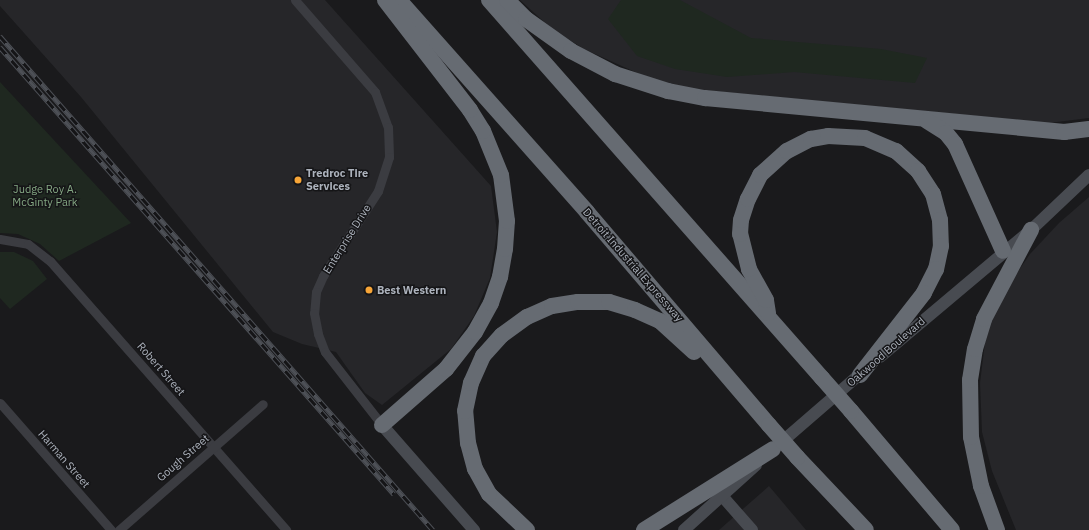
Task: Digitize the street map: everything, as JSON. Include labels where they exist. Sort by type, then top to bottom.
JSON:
[{"type":"highway","points":[[382,425],[446,368],[475,332],[490,303],[500,277],[506,249],[507,221],[501,175],[483,131],[470,110],[386,0]]},
{"type":"highway","name":"Detroit Industrial Expressway","points":[[399,0],[743,393],[797,457],[866,530]]},
{"type":"highway","points":[[489,0],[768,313],[952,530]]},
{"type":"highway","points":[[507,0],[526,19],[576,54],[615,74],[668,91],[705,98],[1064,132],[1089,129]]},
{"type":"highway","points":[[922,119],[946,133],[955,144],[1003,252]]},
{"type":"highway","points":[[768,313],[766,300],[749,269],[740,234],[741,220],[748,199],[760,175],[787,150],[811,139],[828,136],[865,138],[896,151],[918,171],[933,194],[940,220],[941,246],[936,269],[924,293],[860,375]]},
{"type":"highway","points":[[997,530],[981,486],[971,437],[970,380],[975,349],[984,319],[1031,230]]},
{"type":"highway","points":[[527,530],[490,494],[475,470],[468,444],[465,410],[471,383],[483,356],[502,335],[527,317],[552,306],[578,302],[609,302],[635,310],[674,332],[710,368],[743,393]]},
{"type":"highway","points":[[644,530],[773,449]]},
{"type":"main road","name":"Oakwood Boulevard","points":[[684,530],[723,497],[773,449],[1003,252],[1031,230],[1089,175]]},
{"type":"main road","name":"Enterprise Drive","points":[[382,425],[474,530]]},
{"type":"main road","points":[[723,497],[752,530]]},
{"type":"street","name":"Enterprise Drive","points":[[295,0],[375,92],[388,127],[388,160],[378,191],[324,276],[316,292],[314,313],[318,334],[325,352],[382,425]]},
{"type":"street","name":"Robert Street","points":[[4,239],[28,244],[50,260],[286,530]]},
{"type":"street","name":"Harman Street","points":[[0,403],[111,530]]},
{"type":"street","name":"Gough Street","points":[[119,530],[263,404]]},
{"type":"shaded area","points":[[0,0],[325,0],[491,186],[497,232],[490,278],[474,316],[451,349],[382,405],[365,393],[336,352],[302,344],[273,332],[81,97],[0,6]]},
{"type":"shaded area","points":[[520,0],[1089,0],[1089,118],[1049,123],[692,89],[655,81],[584,49],[553,30]]},
{"type":"shaded area","points":[[1089,197],[1089,530],[1016,530],[992,471],[982,432],[980,383],[986,334],[1005,290],[1030,254],[1059,223]]},
{"type":"shaded area","points":[[769,486],[806,530],[719,530]]},
{"type":"green space","points":[[621,0],[680,0],[751,38],[881,49],[927,58],[915,83],[794,72],[727,77],[675,69],[637,56],[608,19]]},
{"type":"green space","name":"Judge Roy A. McGinty Park","points":[[0,82],[131,223],[59,261],[40,244],[18,234],[0,233]]},
{"type":"green space","points":[[0,252],[14,252],[33,261],[47,279],[10,309],[0,298]]},
{"type":"railway","points":[[0,36],[433,530]]},
{"type":"railway","points":[[0,47],[394,494]]},
{"type":"place","name":"Tredroc Tire Services","points":[[298,180]]},
{"type":"place","name":"Best Western","points":[[369,290]]}]
